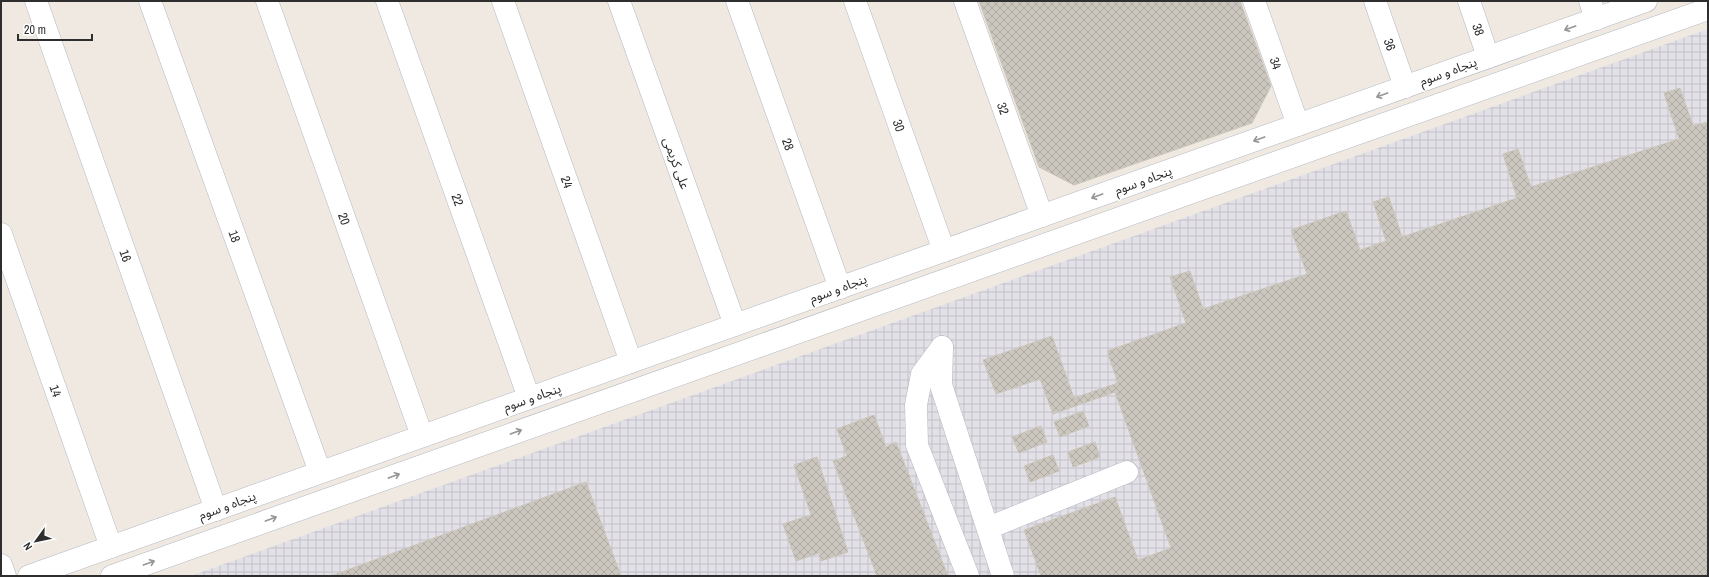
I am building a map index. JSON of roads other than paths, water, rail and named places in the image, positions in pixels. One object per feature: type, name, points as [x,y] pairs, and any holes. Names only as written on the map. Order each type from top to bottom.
[{"type":"street","name":"16","points":[[36,1],[216,510]]},
{"type":"street","name":"18","points":[[150,1],[320,472]]},
{"type":"street","name":"20","points":[[267,1],[422,436]]},
{"type":"street","name":"22","points":[[387,1],[529,398]]},
{"type":"street","name":"24","points":[[504,1],[631,362]]},
{"type":"street","name":"علی کریمی","points":[[619,1],[735,325]]},
{"type":"street","name":"28","points":[[737,1],[840,288]]},
{"type":"street","name":"30","points":[[855,1],[944,251]]},
{"type":"street","name":"32","points":[[965,1],[1042,216]]},
{"type":"street","name":"34","points":[[1254,1],[1298,125]]},
{"type":"street","name":"36","points":[[1375,1],[1405,87]]},
{"type":"street","name":"38","points":[[1469,1],[1488,57]]},
{"type":"street","name":"پنجاه و سوم","points":[[29,576],[1488,57],[1593,10],[1646,1]]},
{"type":"street","points":[[112,576],[1708,9]]},
{"type":"street","name":"14","points":[[1,234],[111,547]]},
{"type":"street","points":[[968,576],[918,445],[916,405],[922,374],[942,347],[941,385],[1003,576]]},
{"type":"street","points":[[988,528],[1127,472]]},
{"type":"street","points":[[1,566],[5,576]]}]
